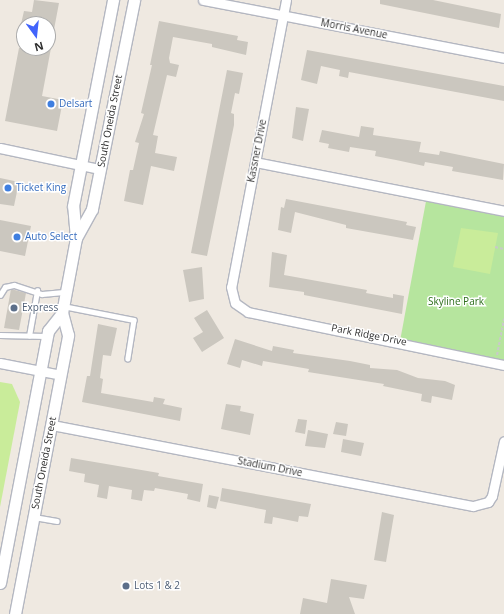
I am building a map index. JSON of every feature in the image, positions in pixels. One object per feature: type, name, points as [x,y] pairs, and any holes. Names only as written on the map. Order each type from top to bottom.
[{"type":"street","name":"South Oneida Street","points":[[0,583],[48,336],[63,310],[76,238],[73,206],[113,0]]},
{"type":"street","name":"South Oneida Street","points":[[76,238],[92,209],[134,0]]},
{"type":"street","name":"Morris Avenue","points":[[203,0],[504,58]]},
{"type":"street","name":"Kassner Drive","points":[[235,303],[231,287],[286,0]]},
{"type":"street","points":[[0,148],[100,169]]},
{"type":"street","points":[[255,162],[504,211]]},
{"type":"street","name":"Park Ridge Drive","points":[[235,303],[248,312],[500,364]]},
{"type":"street","name":"South Oneida Street","points":[[15,614],[52,425],[68,334],[63,310]]},
{"type":"street","points":[[0,363],[61,375]]},
{"type":"street","name":"Stadium Drive","points":[[52,425],[473,506],[488,502],[496,486],[504,441]]},
{"type":"lane","points":[[0,295],[5,287],[14,286],[37,291],[42,294],[66,292]]},
{"type":"lane","points":[[29,336],[37,291]]},
{"type":"lane","points":[[63,310],[134,320],[128,359]]},
{"type":"lane","points":[[0,335],[48,336]]},
{"type":"lane","points":[[34,517],[57,521]]},
{"type":"path","points":[[495,247],[504,249]]},
{"type":"path","points":[[500,364],[504,319]]},
{"type":"green space","name":"Skyline Park","points":[[427,196],[504,211],[504,363],[400,341]]},
{"type":"green space","points":[[461,228],[498,233],[490,274],[453,267]]},
{"type":"green space","points":[[0,382],[12,384],[20,402],[0,507]]},
{"type":"building","points":[[34,0],[59,3],[56,19],[56,16],[23,16],[24,11],[32,12]]},
{"type":"building","points":[[380,0],[433,0],[501,14],[499,28],[380,4]]},
{"type":"building","points":[[159,21],[238,36],[237,40],[248,42],[246,55],[212,47],[212,44],[173,37],[169,58],[170,63],[179,65],[176,77],[167,75],[153,135],[158,136],[155,153],[177,157],[174,171],[151,166],[143,205],[124,201],[130,170],[133,170],[139,143],[135,142],[144,114],[141,113],[152,65],[150,65]]},
{"type":"building","points":[[307,50],[504,86],[504,101],[349,72],[348,78],[339,76],[340,70],[321,66],[317,84],[301,80]]},
{"type":"building","points":[[17,56],[50,56],[42,96],[63,100],[57,131],[5,121]]},
{"type":"building","points":[[227,70],[243,73],[239,94],[235,93],[231,113],[234,114],[234,125],[207,256],[191,253]]},
{"type":"building","points":[[296,107],[309,109],[303,141],[292,138]]},
{"type":"building","points":[[361,126],[374,128],[373,135],[421,142],[419,152],[439,155],[440,151],[504,164],[503,180],[452,171],[453,167],[425,162],[424,166],[375,156],[376,151],[350,147],[349,152],[328,148],[329,144],[319,142],[322,130],[359,137]]},
{"type":"building","points":[[0,178],[19,182],[14,206],[0,204]]},
{"type":"building","points":[[286,199],[407,222],[406,225],[416,227],[413,240],[346,228],[346,225],[295,212],[291,233],[278,230],[281,207],[284,208]]},
{"type":"building","points":[[0,220],[31,226],[25,256],[0,251]]},
{"type":"building","points":[[272,252],[287,255],[284,275],[367,290],[366,293],[393,298],[393,294],[404,296],[402,314],[304,295],[304,292],[269,287]]},
{"type":"building","points":[[202,267],[204,299],[189,302],[183,270]]},
{"type":"building","points":[[11,289],[26,293],[19,330],[4,328]]},
{"type":"building","points":[[207,310],[224,338],[202,352],[193,338],[203,332],[194,318]]},
{"type":"building","points":[[98,324],[117,328],[111,356],[103,355],[100,378],[103,379],[101,393],[153,402],[154,397],[165,399],[163,404],[182,408],[180,421],[82,402],[87,376],[90,376]]},
{"type":"building","points":[[235,339],[272,351],[273,346],[294,350],[293,353],[350,361],[370,365],[370,368],[397,370],[418,378],[445,381],[455,385],[452,400],[432,396],[431,403],[421,401],[422,394],[383,386],[384,384],[308,372],[309,369],[263,361],[262,366],[242,360],[240,368],[227,364]]},
{"type":"building","points":[[226,404],[241,406],[240,411],[254,414],[250,435],[221,429]]},
{"type":"building","points":[[298,419],[307,420],[305,434],[295,432]]},
{"type":"building","points":[[336,422],[348,424],[346,436],[333,434]]},
{"type":"building","points":[[308,430],[328,434],[325,448],[305,446]]},
{"type":"building","points":[[343,439],[364,443],[361,456],[341,452]]},
{"type":"building","points":[[71,458],[159,473],[158,476],[203,484],[200,502],[187,499],[188,494],[155,488],[154,491],[144,490],[142,501],[131,499],[132,490],[109,486],[107,499],[97,497],[99,485],[84,482],[85,474],[69,471]]},
{"type":"building","points":[[222,488],[311,504],[308,517],[299,516],[298,522],[273,517],[272,524],[264,523],[266,510],[220,501]]},
{"type":"building","points":[[209,495],[219,497],[216,509],[207,507]]},
{"type":"building","points":[[382,512],[394,515],[386,562],[374,560]]},
{"type":"building","points":[[331,579],[367,585],[364,599],[349,597],[355,614],[300,614],[303,598],[327,603]]},
{"type":"place","name":"Delsart","points":[[51,104]]},
{"type":"place","name":"Ticket King","points":[[8,188]]},
{"type":"place","name":"Auto Select","points":[[17,237]]},
{"type":"place","name":"Express","points":[[14,308]]},
{"type":"place","name":"Lots 1 & 2","points":[[126,586]]}]
